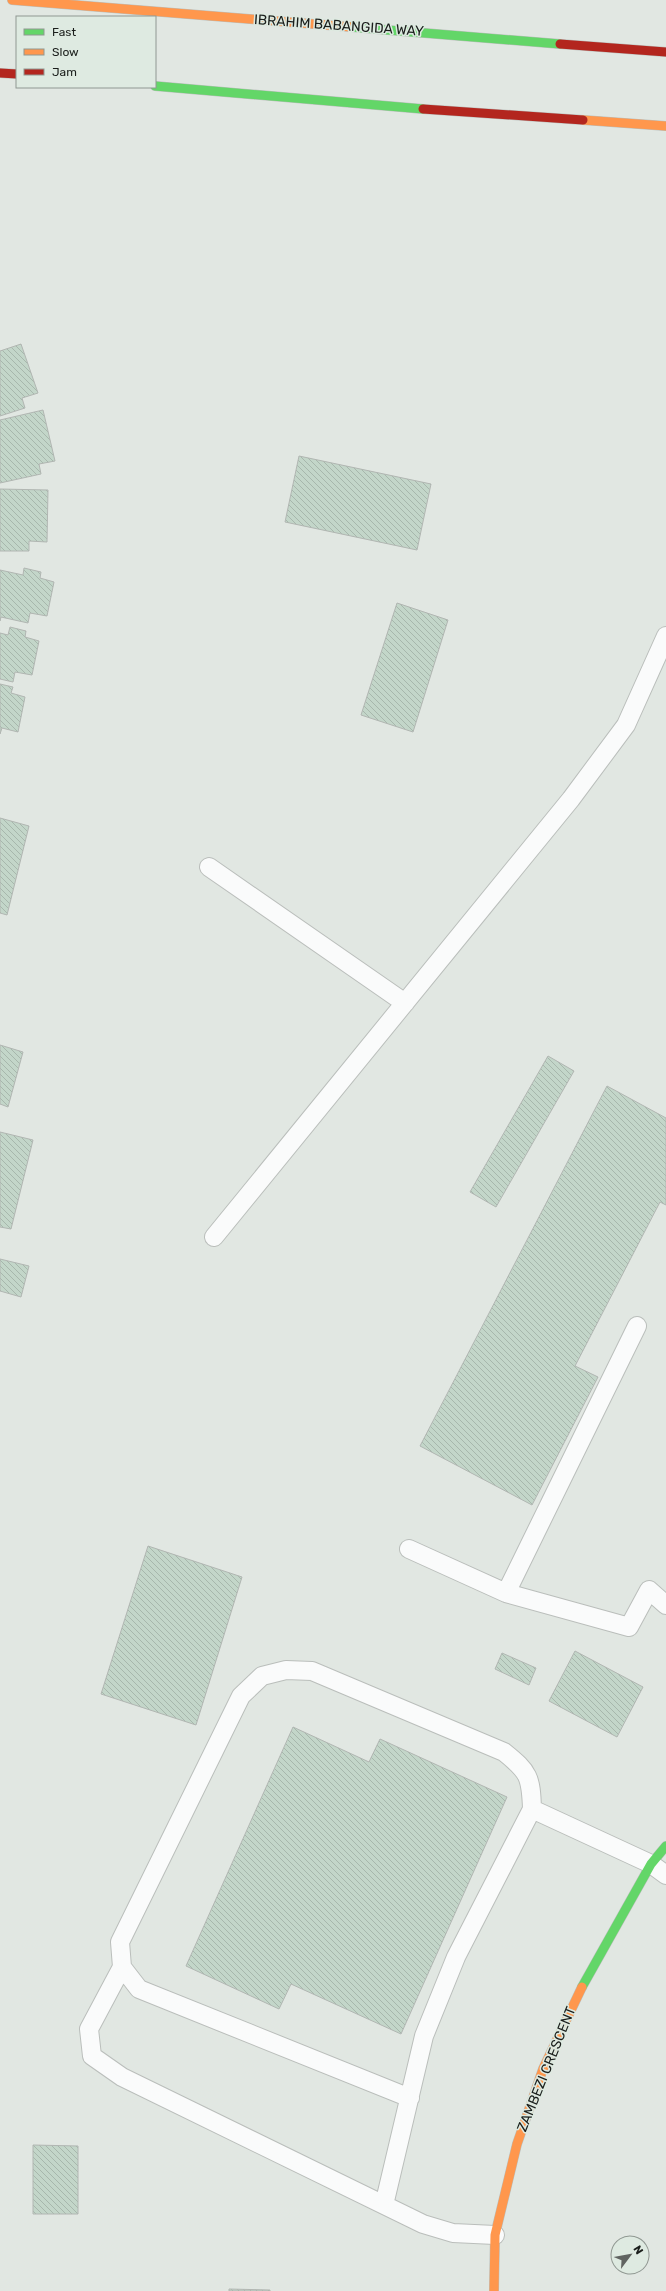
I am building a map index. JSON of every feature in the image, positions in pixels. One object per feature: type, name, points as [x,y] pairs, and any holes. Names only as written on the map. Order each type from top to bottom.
[{"type":"main road","name":"IBRAHIM BABANGIDA WAY","points":[[12,0],[666,52]]},
{"type":"main road","points":[[0,73],[16,74]]},
{"type":"main road","points":[[156,86],[433,110],[666,126]]},
{"type":"main road","name":"ZAMBEZI CRESCENT","points":[[494,2291],[495,2235],[517,2144],[543,2068],[575,1999],[651,1864],[666,1846]]},
{"type":"lane","points":[[214,1237],[571,799],[626,725],[666,636]]},
{"type":"lane","points":[[209,867],[405,1003]]},
{"type":"lane","points":[[506,1593],[637,1326]]},
{"type":"lane","points":[[409,1549],[506,1593],[629,1627],[649,1590],[666,1604]]},
{"type":"lane","points":[[384,2205],[424,2036],[456,1957],[532,1809],[531,1784],[522,1766],[504,1752],[312,1671],[286,1670],[262,1676],[241,1696],[120,1942],[122,1967],[89,2029],[92,2056],[122,2077],[422,2224],[453,2233],[495,2235]]},
{"type":"lane","points":[[532,1809],[651,1864],[666,1875]]},
{"type":"lane","points":[[122,1967],[139,1988],[410,2098]]},
{"type":"building","points":[[21,344],[38,393],[22,398],[25,408],[0,416],[0,351]]},
{"type":"building","points":[[43,410],[55,461],[39,464],[41,474],[0,483],[0,420]]},
{"type":"building","points":[[299,456],[431,484],[417,550],[285,522]]},
{"type":"building","points":[[0,489],[48,490],[47,542],[29,541],[29,551],[0,551]]},
{"type":"building","points":[[24,568],[41,572],[40,578],[54,582],[47,616],[30,613],[28,623],[1,617],[0,621],[0,570],[23,575]]},
{"type":"building","points":[[397,603],[448,620],[413,732],[361,715]]},
{"type":"building","points":[[10,627],[26,631],[25,637],[39,641],[32,675],[15,672],[13,682],[0,679],[0,633],[8,635]]},
{"type":"building","points":[[0,684],[13,687],[11,693],[25,697],[18,732],[2,728],[0,734]]},
{"type":"building","points":[[0,818],[29,826],[7,915],[0,913]]},
{"type":"building","points":[[0,1045],[23,1052],[8,1107],[0,1104]]},
{"type":"building","points":[[548,1056],[574,1071],[496,1207],[470,1192]]},
{"type":"building","points":[[607,1086],[666,1118],[666,1205],[660,1202],[575,1366],[598,1377],[532,1505],[420,1446]]},
{"type":"building","points":[[0,1132],[33,1140],[11,1229],[0,1227]]},
{"type":"building","points":[[0,1259],[29,1266],[21,1297],[0,1291]]},
{"type":"building","points":[[148,1546],[242,1577],[196,1725],[101,1694]]},
{"type":"building","points":[[575,1651],[643,1687],[617,1737],[549,1701]]},
{"type":"building","points":[[502,1653],[536,1668],[529,1685],[495,1669]]},
{"type":"building","points":[[293,1727],[369,1762],[380,1739],[507,1797],[401,2034],[291,1984],[279,2009],[186,1966]]},
{"type":"building","points":[[33,2145],[78,2146],[78,2214],[33,2214]]},
{"type":"building","points":[[229,2289],[270,2290],[270,2291],[229,2291]]},
{"type":"traffic: fast","points":[[351,27],[560,44]]},
{"type":"traffic: fast","points":[[156,86],[423,109]]},
{"type":"traffic: fast","points":[[582,1987],[651,1864],[666,1846]]},
{"type":"traffic: slow","points":[[12,0],[351,27]]},
{"type":"traffic: slow","points":[[583,120],[666,126]]},
{"type":"traffic: slow","points":[[494,2291],[495,2235],[517,2144],[543,2069],[582,1987]]},
{"type":"traffic: jam","points":[[560,44],[666,52]]},
{"type":"traffic: jam","points":[[0,73],[16,74]]},
{"type":"traffic: jam","points":[[423,109],[583,120]]}]
